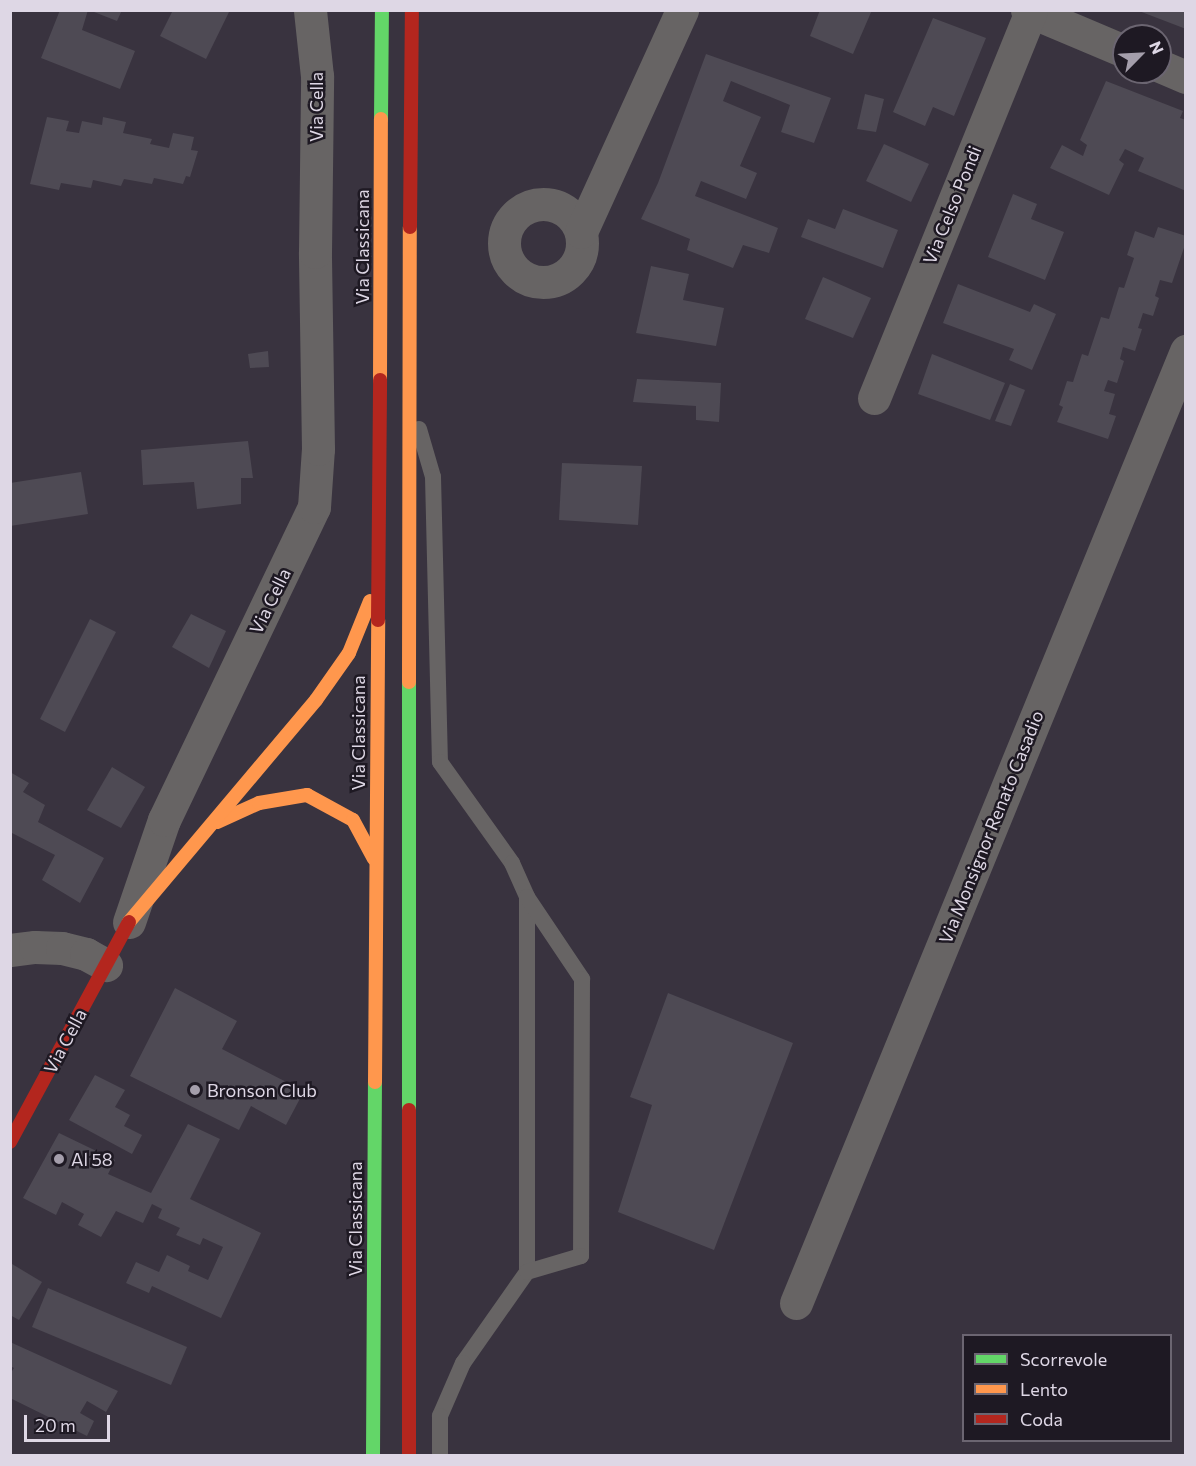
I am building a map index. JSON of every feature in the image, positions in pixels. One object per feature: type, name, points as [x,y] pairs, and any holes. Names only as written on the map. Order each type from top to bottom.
[{"type":"main road","name":"Via Classicana","points":[[373,1455],[382,10]]},
{"type":"main road","points":[[409,1455],[409,393],[412,10]]},
{"type":"main road","points":[[129,922],[207,826],[316,700],[349,653],[377,582]]},
{"type":"main road","points":[[207,826],[259,803],[307,795],[353,820],[375,862]]},
{"type":"main road","name":"Via Cella","points":[[10,1142],[129,922]]},
{"type":"street","name":"Via Cella","points":[[129,922],[164,820],[314,507],[318,449],[315,252],[317,76],[315,34],[310,10]]},
{"type":"street","points":[[581,232],[682,10]]},
{"type":"street","points":[[1029,11],[1112,46]]},
{"type":"street","name":"Via Celso Pondi","points":[[874,398],[1029,11]]},
{"type":"street","name":"Via Monsignor Renato Casadio","points":[[796,1303],[1185,351]]},
{"type":"street","points":[[10,950],[35,947],[62,948],[86,954],[106,965]]},
{"type":"lane","points":[[409,393],[433,477],[440,762],[512,863],[527,897],[582,979],[581,1256],[527,1272]]},
{"type":"lane","points":[[440,1455],[440,1416],[463,1363],[527,1272],[527,897]]},
{"type":"building","points":[[60,10],[88,10],[82,30],[135,51],[120,89],[41,58]]},
{"type":"building","points":[[89,10],[122,10],[117,21]]},
{"type":"building","points":[[173,10],[230,10],[206,59],[160,36]]},
{"type":"building","points":[[820,10],[872,10],[853,54],[810,36]]},
{"type":"building","points":[[1186,10],[1186,29],[1139,11]]},
{"type":"building","points":[[933,18],[986,38],[954,116],[933,107],[925,126],[893,112]]},
{"type":"building","points":[[706,54],[831,98],[814,143],[781,132],[790,105],[731,81],[723,101],[761,117],[740,166],[757,173],[746,199],[701,181],[695,196],[778,228],[769,253],[743,245],[733,268],[687,250],[690,239],[641,219],[658,183]]},
{"type":"building","points":[[1106,81],[1183,111],[1180,118],[1186,120],[1186,191],[1138,171],[1144,158],[1125,149],[1119,160],[1124,164],[1109,195],[1050,168],[1062,145],[1083,156],[1087,145],[1080,140]]},
{"type":"building","points":[[865,94],[884,99],[876,132],[857,129]]},
{"type":"building","points":[[47,117],[69,121],[66,131],[79,133],[82,121],[102,125],[103,117],[126,122],[123,133],[152,139],[150,144],[169,148],[173,133],[194,137],[191,150],[198,151],[190,177],[186,176],[183,184],[154,178],[152,184],[124,179],[121,186],[93,180],[91,188],[61,183],[59,190],[30,184]]},
{"type":"building","points":[[884,144],[929,164],[911,202],[866,181]]},
{"type":"building","points":[[1013,194],[1037,204],[1031,219],[1064,232],[1045,280],[988,257]]},
{"type":"building","points":[[843,209],[898,230],[883,268],[801,237],[808,219],[835,229]]},
{"type":"building","points":[[1158,227],[1186,236],[1186,242],[1172,283],[1160,280],[1155,296],[1159,298],[1153,316],[1143,313],[1138,328],[1142,329],[1135,351],[1123,347],[1120,359],[1124,361],[1117,383],[1108,380],[1104,391],[1115,394],[1109,414],[1116,416],[1108,439],[1057,422],[1063,407],[1059,405],[1067,381],[1073,382],[1082,354],[1088,356],[1101,317],[1109,319],[1119,287],[1124,288],[1134,258],[1127,255],[1135,231],[1154,238]]},
{"type":"building","points":[[651,266],[689,274],[683,300],[724,308],[716,346],[636,333]]},
{"type":"building","points":[[823,277],[871,298],[853,338],[805,319]]},
{"type":"building","points":[[958,284],[1030,312],[1034,304],[1056,314],[1032,370],[1009,360],[1014,349],[943,323]]},
{"type":"building","points":[[268,351],[269,367],[250,368],[248,354]]},
{"type":"building","points":[[932,354],[1005,383],[990,420],[918,394]]},
{"type":"building","points":[[637,379],[721,383],[719,422],[696,420],[696,406],[633,402]]},
{"type":"building","points":[[1010,384],[1025,390],[1011,426],[995,421]]},
{"type":"building","points":[[248,441],[253,478],[241,478],[241,504],[197,509],[194,482],[143,485],[141,450]]},
{"type":"building","points":[[562,463],[642,466],[638,525],[559,520]]},
{"type":"building","points":[[81,472],[88,514],[10,526],[10,483]]},
{"type":"building","points":[[191,614],[226,631],[209,668],[172,647]]},
{"type":"building","points":[[90,619],[116,632],[65,732],[40,719]]},
{"type":"building","points":[[112,767],[145,787],[121,828],[87,810]]},
{"type":"building","points":[[10,772],[29,783],[23,792],[45,805],[38,822],[104,858],[80,903],[42,880],[55,855],[10,832]]},
{"type":"building","points":[[175,988],[237,1021],[222,1049],[304,1091],[286,1125],[251,1106],[239,1130],[130,1076]]},
{"type":"building","points":[[668,993],[793,1043],[714,1250],[618,1212],[652,1105],[630,1097]]},
{"type":"building","points":[[95,1075],[125,1090],[115,1107],[130,1115],[124,1126],[142,1135],[132,1154],[69,1120]]},
{"type":"building","points":[[188,1124],[220,1139],[190,1199],[261,1233],[221,1318],[152,1286],[149,1293],[126,1283],[136,1262],[159,1272],[167,1255],[190,1266],[188,1271],[208,1280],[223,1247],[203,1238],[200,1245],[176,1235],[180,1228],[158,1218],[162,1209],[152,1204],[143,1223],[116,1211],[101,1237],[78,1225],[84,1214],[62,1202],[56,1215],[23,1198],[59,1133],[115,1160],[108,1174],[151,1193]]},
{"type":"building","points":[[12,1264],[42,1282],[19,1320],[10,1315]]},
{"type":"building","points":[[48,1288],[187,1347],[171,1385],[32,1327]]},
{"type":"building","points":[[10,1342],[118,1391],[106,1412],[87,1401],[80,1413],[94,1421],[87,1436],[10,1398],[10,1374],[14,1368],[10,1366]]},
{"type":"traffic: fast","points":[[381,119],[382,10]]},
{"type":"traffic: fast","points":[[409,682],[409,1110]]},
{"type":"traffic: fast","points":[[373,1456],[375,1082]]},
{"type":"traffic: slow","points":[[380,380],[381,119]]},
{"type":"traffic: slow","points":[[409,682],[410,227]]},
{"type":"traffic: slow","points":[[129,922],[316,700],[349,653],[370,601]]},
{"type":"traffic: slow","points":[[375,1082],[378,620]]},
{"type":"traffic: slow","points":[[217,822],[259,803],[307,795],[353,820],[374,859]]},
{"type":"traffic: jam","points":[[410,227],[412,10]]},
{"type":"traffic: jam","points":[[378,620],[380,380]]},
{"type":"traffic: jam","points":[[10,1142],[129,922]]},
{"type":"traffic: jam","points":[[409,1110],[409,1456]]},
{"type":"place","name":"Bronson Club","points":[[195,1090]]},
{"type":"place","name":"Al 58","points":[[59,1159]]}]
